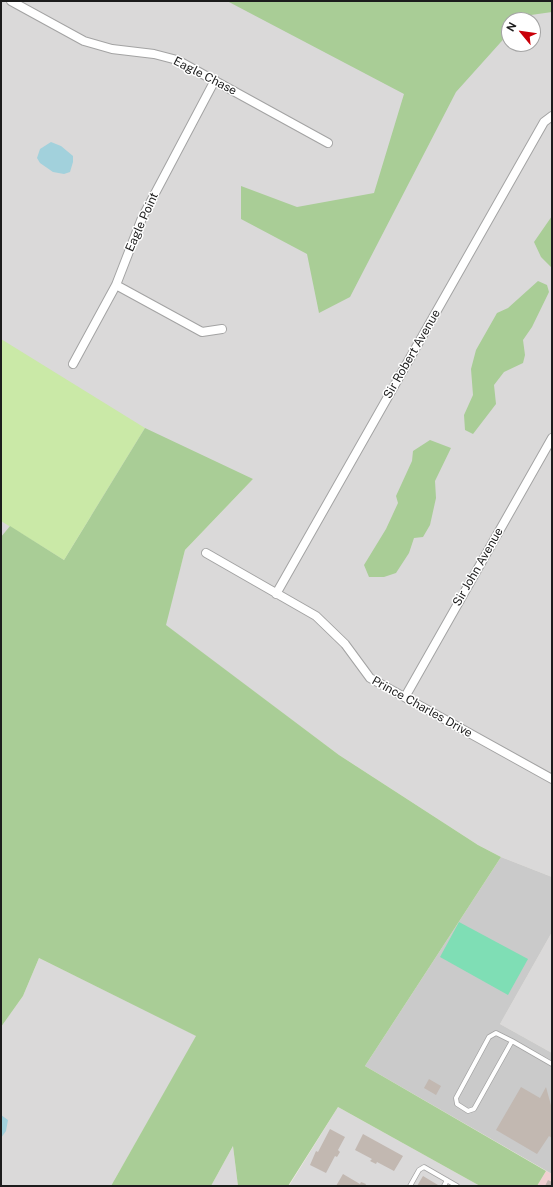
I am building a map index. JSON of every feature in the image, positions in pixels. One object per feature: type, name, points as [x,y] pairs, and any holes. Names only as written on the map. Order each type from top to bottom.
[{"type":"street","name":"Eagle Chase","points":[[11,1],[84,42],[112,49],[154,54],[176,60],[328,143]]},
{"type":"street","name":"Eagle Point","points":[[73,364],[116,285],[142,218],[215,80]]},
{"type":"street","name":"Sir Robert Avenue","points":[[276,594],[544,122],[552,116]]},
{"type":"street","points":[[116,285],[202,332],[222,329]]},
{"type":"street","name":"Sir John Avenue","points":[[405,697],[552,438]]},
{"type":"street","name":"Prince Charles Drive","points":[[206,553],[316,616],[344,644],[370,678],[551,776]]},
{"type":"lane","points":[[512,1041],[474,1108],[468,1111],[457,1104],[456,1098],[489,1037],[496,1032],[512,1041],[552,1064]]},
{"type":"lane","points":[[410,1186],[419,1170],[424,1167],[457,1186]]},
{"type":"lane","points":[[444,1186],[447,1180]]},
{"type":"shaded area","points":[[2,1],[552,1],[552,877],[501,857],[478,845],[339,755],[165,625],[185,550],[253,479],[1,537]]},
{"type":"shaded area","points":[[501,857],[552,877],[552,932],[500,1024],[552,1053],[552,1174],[365,1066]]},
{"type":"shaded area","points":[[552,932],[552,1053],[500,1024]]},
{"type":"shaded area","points":[[39,958],[197,1036],[111,1186],[1,1186],[1,1027],[23,996]]},
{"type":"shaded area","points":[[338,1107],[480,1186],[289,1186]]},
{"type":"shaded area","points":[[233,1146],[238,1186],[211,1186]]},
{"type":"shaded area","points":[[546,1171],[552,1174],[552,1186],[537,1186]]},
{"type":"green space","points":[[227,1],[552,1],[552,12],[541,14],[541,12],[501,12],[501,42],[456,92],[350,297],[319,313],[307,254],[241,219],[241,186],[297,207],[374,193],[404,94]]},
{"type":"green space","points":[[552,216],[552,268],[541,257],[534,242]]},
{"type":"green space","points":[[538,281],[547,285],[549,292],[532,327],[523,340],[525,355],[523,363],[504,372],[494,385],[496,404],[473,434],[465,430],[464,415],[473,395],[471,369],[476,350],[497,313],[508,308]]},
{"type":"green space","points":[[1,339],[145,428],[64,560],[1,521]]},
{"type":"green space","points":[[145,428],[253,479],[185,550],[166,625],[339,755],[478,845],[501,857],[365,1066],[546,1171],[537,1186],[480,1186],[338,1107],[288,1186],[238,1186],[233,1146],[211,1186],[111,1186],[196,1036],[39,958],[23,996],[1,1027],[1,537],[10,526],[64,560]]},
{"type":"green space","points":[[430,440],[451,448],[435,481],[436,498],[430,525],[423,537],[414,538],[409,553],[396,573],[384,577],[369,577],[364,565],[386,529],[398,503],[396,496],[412,461],[413,451]]},
{"type":"green space","points":[[459,922],[528,959],[508,995],[440,957]]},
{"type":"water","points":[[51,142],[61,146],[73,156],[70,172],[64,174],[53,172],[40,163],[37,158],[40,149]]},
{"type":"water","points":[[1,1115],[8,1120],[6,1131],[1,1138]]},
{"type":"building","points":[[429,1079],[441,1086],[436,1095],[424,1088]]},
{"type":"building","points":[[521,1087],[540,1098],[546,1087],[552,1109],[552,1138],[549,1136],[537,1154],[496,1130]]},
{"type":"building","points":[[330,1129],[345,1137],[338,1150],[340,1152],[337,1157],[335,1156],[326,1173],[310,1165],[316,1151],[318,1152]]},
{"type":"building","points":[[363,1134],[403,1156],[394,1171],[377,1162],[376,1164],[370,1161],[372,1159],[355,1150]]},
{"type":"building","points":[[343,1174],[360,1184],[361,1182],[366,1184],[365,1186],[336,1186]]},
{"type":"building","points":[[423,1176],[438,1185],[417,1186]]},
{"type":"building","points":[[548,1180],[552,1182],[552,1186],[545,1186]]}]
